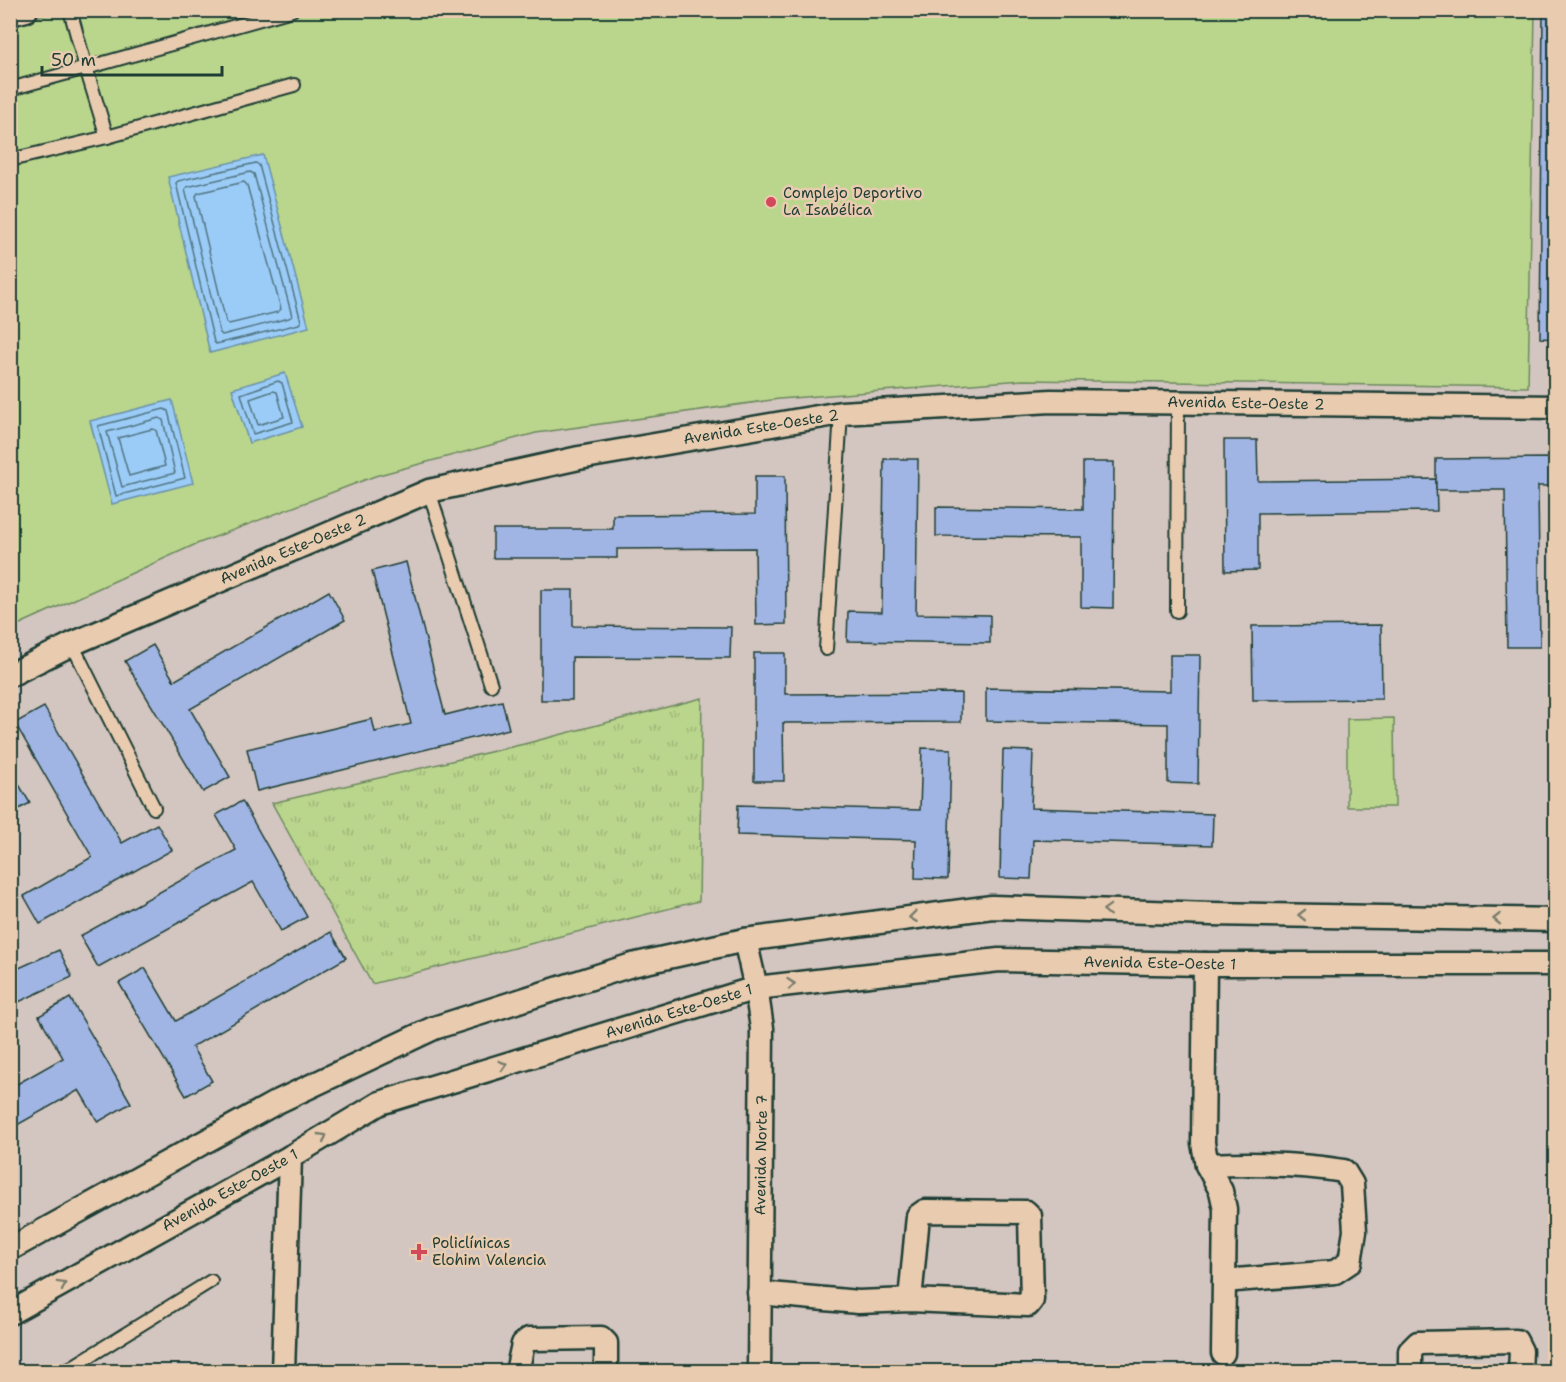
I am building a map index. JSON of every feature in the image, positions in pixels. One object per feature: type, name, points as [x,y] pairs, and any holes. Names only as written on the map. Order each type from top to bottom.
[{"type":"street","points":[[10,14],[26,10]]},
{"type":"street","name":"Avenida Este-Oeste 2","points":[[10,675],[72,644],[429,491],[579,458],[842,413],[1051,401],[1556,407]]},
{"type":"street","points":[[10,1249],[277,1102],[434,1028],[632,965],[745,940],[992,907],[1556,920]]},
{"type":"street","name":"Avenida Norte 7","points":[[745,940],[762,1028],[759,1371]]},
{"type":"street","name":"Avenida Este-Oeste 1","points":[[10,1313],[290,1157],[380,1103],[756,988],[999,960],[1206,964],[1556,964]]},
{"type":"street","points":[[1206,964],[1203,1143],[1207,1165],[1221,1191],[1224,1209],[1224,1353]]},
{"type":"street","points":[[283,1371],[290,1157]]},
{"type":"street","points":[[1207,1165],[1263,1162],[1314,1165],[1344,1171],[1352,1184],[1355,1231],[1350,1262],[1335,1272],[1224,1281]]},
{"type":"street","points":[[759,1293],[858,1302],[910,1300],[1028,1305],[1032,1300],[1030,1216],[1026,1212],[925,1211],[918,1216],[910,1300]]},
{"type":"street","points":[[518,1371],[523,1344],[529,1340],[601,1338],[606,1342],[606,1371]]},
{"type":"street","points":[[1410,1371],[1410,1351],[1418,1343],[1516,1341],[1521,1351],[1520,1371]]},
{"type":"lane","points":[[70,10],[107,137]]},
{"type":"lane","points":[[10,89],[292,10]]},
{"type":"lane","points":[[10,160],[107,137],[294,85]]},
{"type":"lane","points":[[1177,611],[1178,403]]},
{"type":"lane","points":[[826,649],[842,413]]},
{"type":"lane","points":[[429,491],[491,685]]},
{"type":"lane","points":[[72,644],[154,808]]},
{"type":"lane","points":[[64,1371],[211,1281]]},
{"type":"green space","name":"Complejo Deportivo La Isabélica","points":[[66,10],[1535,11],[1528,387],[1023,380],[779,399],[536,433],[375,476],[194,545],[11,628],[10,23]]},
{"type":"green space","points":[[702,698],[699,901],[372,984],[272,803],[524,744]]},
{"type":"green space","points":[[1394,718],[1395,807],[1347,807],[1347,719]]},
{"type":"water","points":[[263,155],[309,327],[210,353],[168,177]]},
{"type":"water","points":[[285,373],[302,427],[249,443],[232,389]]},
{"type":"water","points":[[172,400],[193,483],[112,504],[90,421]]},
{"type":"building","points":[[1543,10],[1556,10],[1556,339],[1540,338]]},
{"type":"building","points":[[1224,440],[1257,440],[1258,481],[1436,479],[1437,511],[1258,513],[1258,570],[1225,571]]},
{"type":"building","points":[[1556,458],[1556,486],[1538,486],[1540,647],[1507,647],[1505,490],[1436,490],[1436,459]]},
{"type":"building","points":[[884,459],[918,459],[916,614],[990,615],[990,643],[847,641],[848,611],[882,612]]},
{"type":"building","points":[[1083,462],[1114,462],[1113,608],[1081,607],[1081,537],[936,536],[936,507],[1083,509]]},
{"type":"building","points":[[755,476],[785,476],[786,624],[756,625],[755,548],[617,549],[617,558],[493,558],[493,529],[613,529],[613,515],[755,514]]},
{"type":"building","points":[[406,562],[445,715],[502,701],[509,729],[257,791],[247,749],[372,719],[375,732],[411,724],[372,571]]},
{"type":"building","points":[[541,590],[573,590],[573,626],[731,627],[730,658],[572,657],[572,700],[541,700]]},
{"type":"building","points":[[329,591],[345,620],[190,709],[230,777],[203,792],[125,661],[153,645],[174,681]]},
{"type":"building","points":[[1381,625],[1382,699],[1253,700],[1252,626]]},
{"type":"building","points":[[754,653],[785,653],[785,694],[961,693],[961,722],[783,723],[784,781],[754,781]]},
{"type":"building","points":[[1170,655],[1200,655],[1198,784],[1168,783],[1168,724],[986,721],[986,688],[1170,691]]},
{"type":"building","points":[[44,707],[122,843],[157,824],[172,850],[40,924],[24,896],[92,857],[15,723]]},
{"type":"building","points":[[922,748],[951,749],[948,879],[915,878],[916,840],[737,835],[738,805],[920,810]]},
{"type":"building","points":[[1003,750],[1033,751],[1031,808],[1213,814],[1212,845],[1033,840],[1031,879],[1000,878]]},
{"type":"building","points":[[15,778],[30,803],[10,814],[10,780]]},
{"type":"building","points":[[242,801],[307,917],[281,931],[253,882],[98,967],[80,936],[236,850],[216,815]]},
{"type":"building","points":[[331,932],[346,958],[192,1047],[212,1081],[186,1096],[119,983],[145,968],[176,1021]]},
{"type":"building","points":[[59,950],[72,977],[10,1006],[10,972]]},
{"type":"building","points":[[70,998],[131,1103],[98,1122],[79,1090],[10,1129],[10,1088],[63,1058],[39,1016]]},
{"type":"place","name":"Complejo Deportivo La Isabélica","points":[[771,202]]},
{"type":"place","name":"Policlínicas Elohim Valencia","points":[[419,1252]]}]
